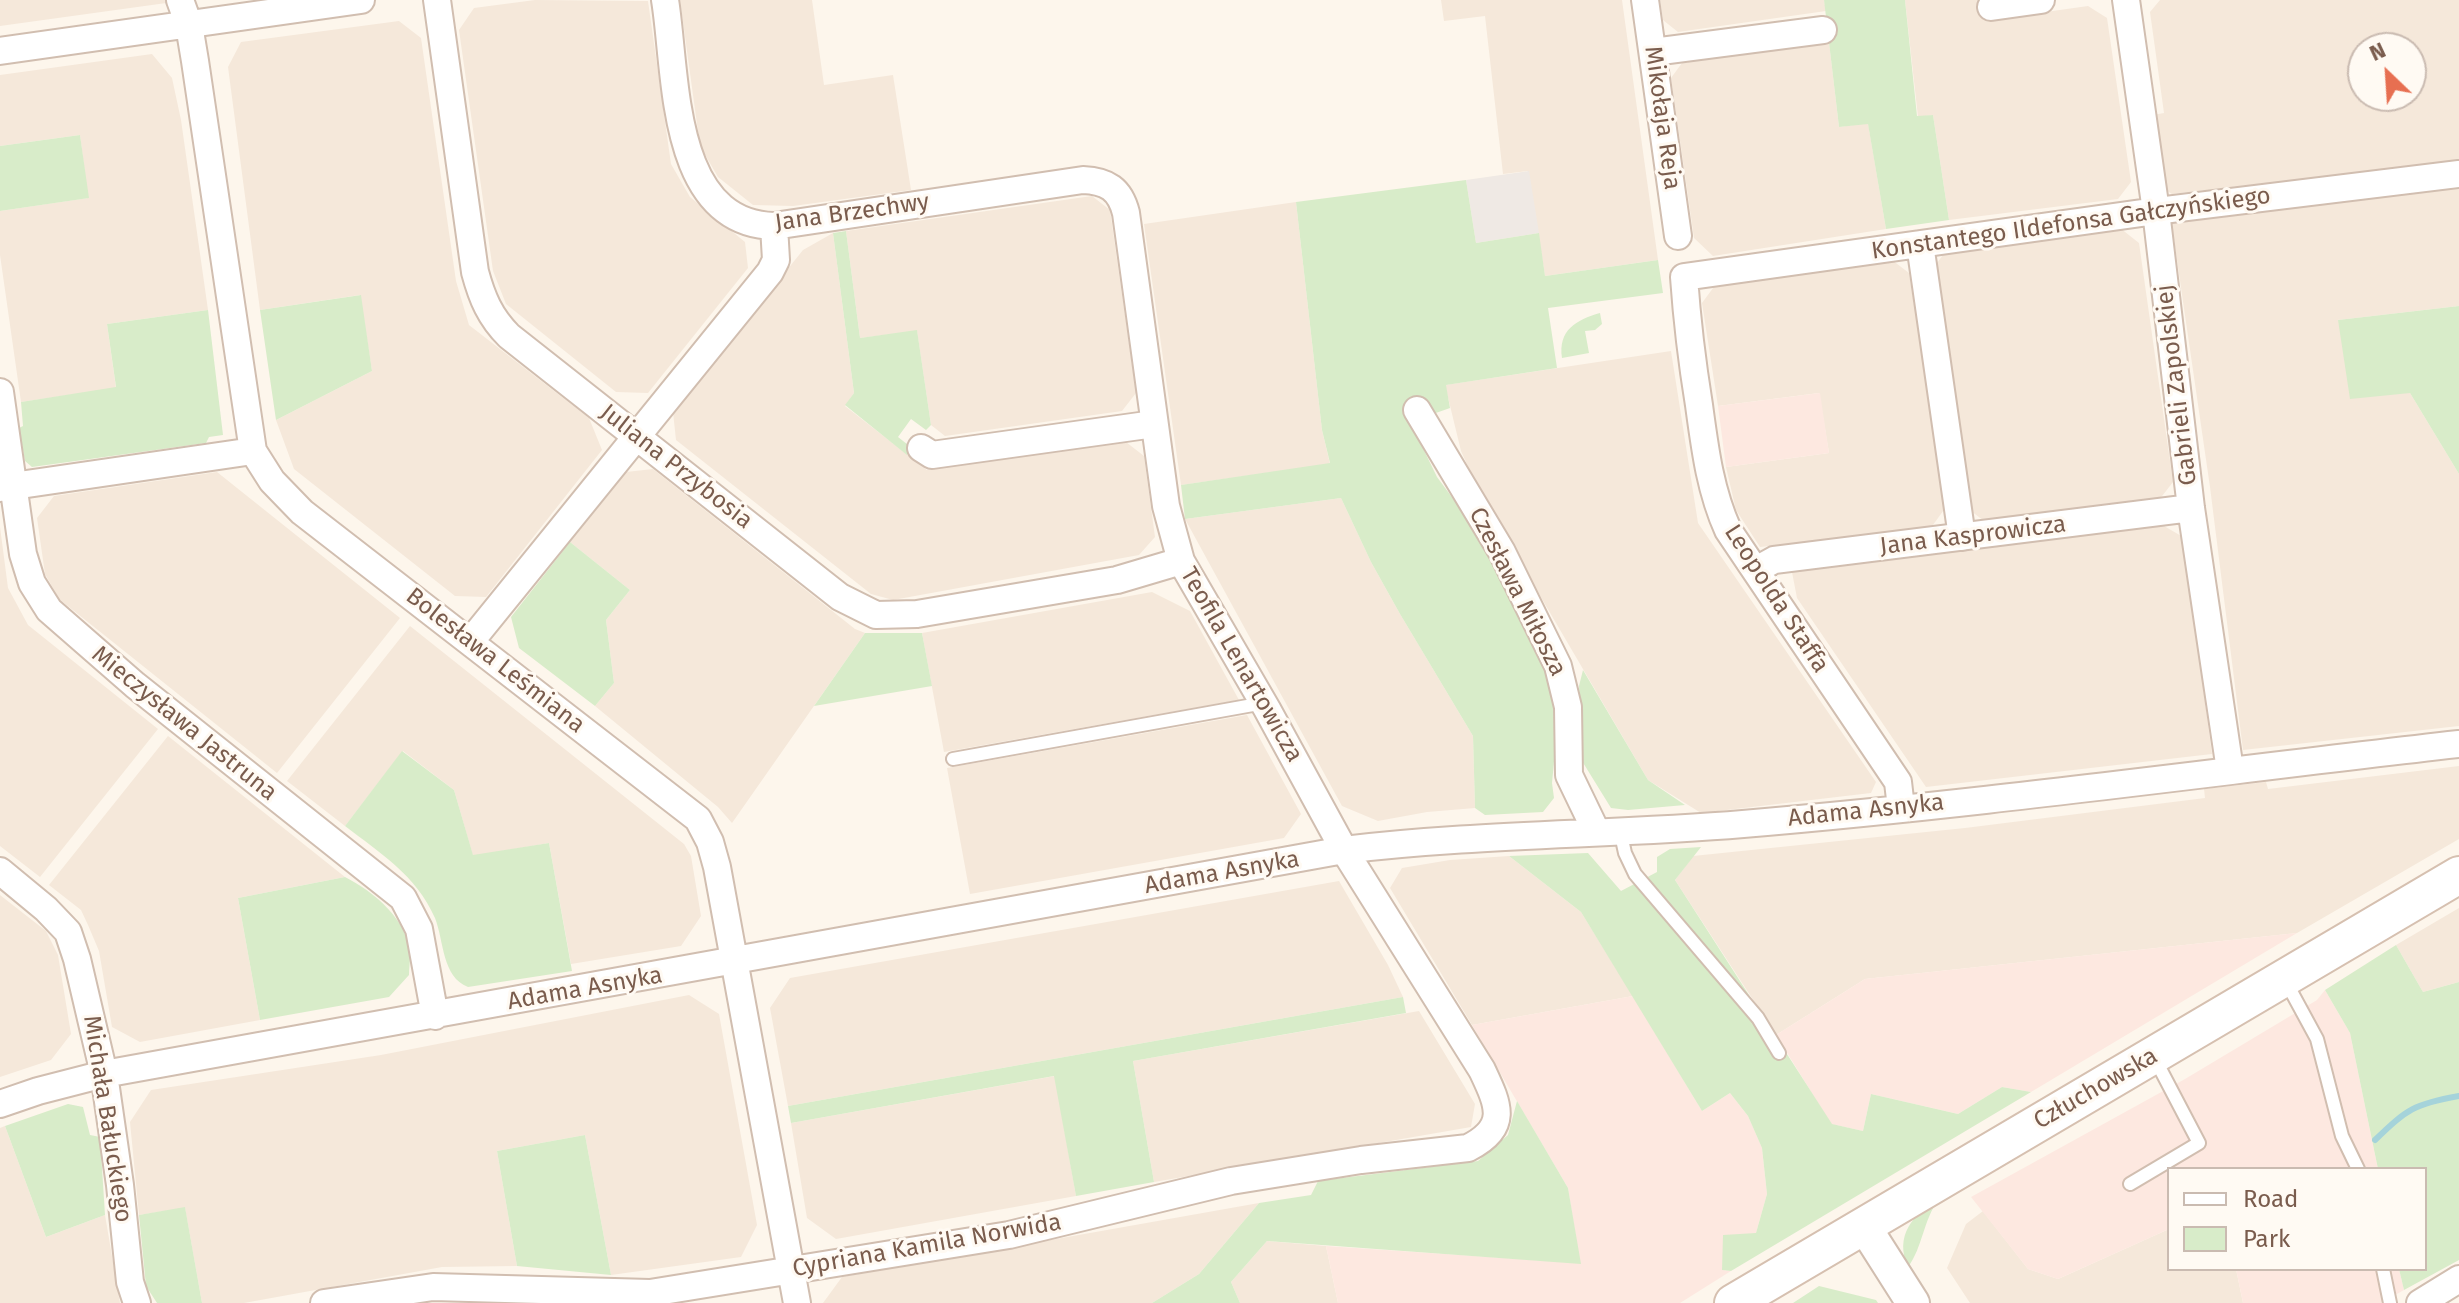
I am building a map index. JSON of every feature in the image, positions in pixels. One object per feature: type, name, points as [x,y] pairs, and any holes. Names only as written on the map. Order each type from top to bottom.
[{"type":"main road","name":"Człuchowska","points":[[1733,1303],[2459,875]]},
{"type":"street","name":"Bolesława Leśmiana","points":[[180,0],[189,25],[253,451],[265,472],[302,512],[698,819],[710,842],[717,867],[797,1303]]},
{"type":"street","points":[[0,51],[359,0]]},
{"type":"street","name":"Juliana Przybosia","points":[[437,0],[475,272],[486,308],[509,336],[840,597],[876,615],[917,614],[1117,580],[1181,561]]},
{"type":"street","name":"Jana Brzechwy","points":[[665,0],[684,141],[692,166],[718,202],[746,222],[774,226],[1074,181],[1107,183]]},
{"type":"street","name":"Mikołaja Reja","points":[[1645,0],[1678,236]]},
{"type":"street","points":[[1991,7],[2041,0]]},
{"type":"street","name":"Gabrieli Zapolskiej","points":[[2126,0],[2156,211],[2191,508],[2230,770]]},
{"type":"street","points":[[1653,52],[1823,30]]},
{"type":"street","name":"Konstantego Ildefonsa Gałczyńskiego","points":[[1684,277],[2156,211],[2459,174]]},
{"type":"street","name":"Teofila Lenartowicza","points":[[1107,183],[1120,197],[1126,213],[1166,506],[1181,561],[1264,703],[1344,850],[1482,1070],[1498,1104]]},
{"type":"street","points":[[470,642],[770,272],[776,260],[774,226]]},
{"type":"street","points":[[1920,244],[1962,537]]},
{"type":"street","name":"Leopolda Staffa","points":[[1684,277],[1687,326],[1709,475],[1717,504],[1728,530],[1898,782],[1901,808]]},
{"type":"street","name":"Mieczysława Jastruna","points":[[0,392],[7,487],[32,583],[49,610],[135,685],[403,898],[419,929],[435,1016]]},
{"type":"street","name":"Czesława Miłosza","points":[[1417,410],[1502,552],[1558,666],[1568,707],[1569,775],[1608,830]]},
{"type":"street","points":[[921,448],[932,455],[1154,424]]},
{"type":"street","points":[[7,487],[253,451]]},
{"type":"street","name":"Jana Kasprowicza","points":[[1756,570],[1774,560],[2191,508]]},
{"type":"street","name":"Adama Asnyka","points":[[0,1104],[104,1074],[1344,850],[1417,842],[1740,824],[2459,744]]},
{"type":"street","name":"Michała Bałuckiego","points":[[0,871],[46,909],[68,932],[90,1009],[104,1074],[130,1282],[137,1303]]},
{"type":"street","name":"Cypriana Kamila Norwida","points":[[324,1303],[433,1287],[650,1293],[1009,1235],[1231,1181],[1361,1160],[1468,1148],[1482,1141],[1491,1130],[1498,1104]]},
{"type":"street","points":[[1864,1226],[1913,1303]]},
{"type":"street","points":[[2420,1303],[2459,1279]]},
{"type":"lane","points":[[953,759],[1264,703]]},
{"type":"lane","points":[[1608,830],[1625,853],[1635,874],[1758,1018],[1779,1053]]},
{"type":"lane","points":[[2285,980],[2317,1039],[2342,1136],[2357,1167]]},
{"type":"lane","points":[[2130,1184],[2199,1143],[2153,1056]]},
{"type":"lane","points":[[2383,1271],[2390,1303]]},
{"type":"shaded area","points":[[0,0],[188,0],[0,26]]},
{"type":"shaded area","points":[[535,0],[648,1],[671,164],[690,197],[745,242],[748,268],[648,393],[616,392],[506,304],[493,271],[459,30],[474,8]]},
{"type":"shaded area","points":[[680,0],[812,0],[824,85],[893,75],[911,190],[793,206],[753,205],[718,177],[700,146]]},
{"type":"shaded area","points":[[1441,0],[1622,0],[1658,260],[1545,276],[1528,171],[1503,174],[1485,16],[1444,21]]},
{"type":"shaded area","points":[[1660,0],[1824,0],[1826,11],[1678,32],[1663,20]]},
{"type":"shaded area","points":[[1905,0],[1986,0],[1989,20],[2088,6],[2107,18],[2131,182],[2118,199],[1949,220],[1933,115],[1918,117]]},
{"type":"shaded area","points":[[2160,0],[2459,0],[2459,161],[2172,194],[2163,188],[2153,115],[2164,113],[2150,12]]},
{"type":"shaded area","points":[[399,21],[421,38],[456,281],[469,325],[589,418],[602,450],[486,597],[455,596],[294,469],[276,420],[372,371],[360,295],[260,310],[228,67],[241,42]]},
{"type":"shaded area","points":[[1829,42],[1839,127],[1868,123],[1886,229],[1713,256],[1694,238],[1671,78],[1682,63]]},
{"type":"shaded area","points":[[152,54],[172,78],[181,120],[208,310],[107,324],[116,388],[21,402],[0,255],[0,211],[88,198],[80,135],[0,146],[0,75]]},
{"type":"shaded area","points":[[1529,171],[1539,233],[1476,243],[1466,180]]},
{"type":"shaded area","points":[[2459,183],[2459,306],[2338,320],[2410,393],[2459,474],[2459,726],[2243,750],[2210,487],[2171,219]]},
{"type":"shaded area","points":[[1092,196],[1110,210],[1136,393],[1122,411],[945,436],[931,425],[917,331],[860,338],[846,231]]},
{"type":"shaded area","points":[[1296,202],[1322,430],[1330,464],[1181,485],[1144,224]]},
{"type":"shaded area","points":[[2120,228],[2139,243],[2173,482],[2159,500],[1984,521],[1966,507],[1932,270],[1945,252]]},
{"type":"shaded area","points":[[833,233],[854,393],[845,406],[927,470],[1126,442],[1144,456],[1155,537],[1139,555],[893,600],[871,594],[676,440],[673,412],[803,250]]},
{"type":"shaded area","points":[[1892,260],[1909,273],[1946,507],[1930,529],[1760,547],[1736,510],[1726,467],[1829,453],[1819,393],[1718,406],[1702,303],[1716,284]]},
{"type":"shaded area","points":[[1671,351],[1698,523],[1876,782],[1871,793],[1701,813],[1648,780],[1481,495],[1461,451],[1445,385]]},
{"type":"shaded area","points":[[1820,393],[1829,453],[1726,467],[1718,406]]},
{"type":"shaded area","points":[[653,469],[855,629],[865,633],[732,823],[718,807],[595,706],[614,683],[606,620],[630,590],[570,542],[626,472]]},
{"type":"shaded area","points":[[217,472],[400,618],[277,773],[59,599],[45,574],[37,518],[54,496]]},
{"type":"shaded area","points":[[1341,498],[1371,562],[1473,736],[1475,808],[1427,812],[1378,821],[1342,806],[1185,519]]},
{"type":"shaded area","points":[[2164,526],[2183,537],[2212,754],[1926,787],[1797,598],[1791,567]]},
{"type":"shaded area","points":[[0,527],[8,588],[28,625],[158,729],[40,877],[0,846]]},
{"type":"shaded area","points":[[1152,592],[1190,611],[1239,700],[944,752],[922,633]]},
{"type":"shaded area","points":[[410,626],[684,844],[691,856],[701,916],[681,946],[571,964],[549,843],[473,856],[454,790],[403,751],[345,826],[287,781]]},
{"type":"shaded area","points":[[1247,715],[1301,814],[1284,838],[970,894],[947,768]]},
{"type":"shaded area","points":[[168,736],[345,877],[238,898],[260,1020],[140,1042],[112,1027],[99,951],[88,925],[81,910],[49,885]]},
{"type":"shaded area","points":[[2459,766],[2459,839],[2297,933],[1865,979],[1776,1035],[1675,880],[1693,856],[1965,828],[2205,798],[2204,789],[2266,782],[2268,789]]},
{"type":"shaded area","points":[[1509,856],[1581,912],[1633,996],[1472,1025],[1390,888],[1402,868],[1450,860]]},
{"type":"shaded area","points":[[1339,881],[1403,997],[788,1106],[770,1008],[790,978]]},
{"type":"shaded area","points":[[0,895],[46,931],[58,955],[71,1034],[51,1060],[0,1077]]},
{"type":"shaded area","points":[[2459,908],[2459,982],[2423,992],[2396,945]]},
{"type":"shaded area","points":[[2297,933],[2031,1092],[2002,1087],[1958,1114],[1871,1094],[1863,1131],[1831,1124],[1776,1035],[1865,979]]},
{"type":"shaded area","points":[[2325,990],[2350,1033],[2378,1167],[2167,1167],[2167,1230],[2058,1279],[2028,1269],[1971,1197],[2185,1079],[2317,1000]]},
{"type":"shaded area","points":[[689,995],[719,1014],[757,1225],[741,1257],[611,1275],[585,1135],[497,1151],[517,1266],[442,1267],[244,1303],[202,1303],[185,1208],[139,1215],[130,1122],[151,1090],[381,1055]]},
{"type":"shaded area","points":[[1633,996],[1702,1111],[1730,1093],[1748,1116],[1762,1148],[1767,1194],[1756,1233],[1722,1270],[1731,1271],[1680,1303],[1338,1303],[1326,1246],[1580,1263],[1568,1188],[1472,1025]]},
{"type":"shaded area","points":[[1419,1011],[1475,1104],[1471,1127],[1154,1182],[1133,1061]]},
{"type":"shaded area","points":[[1055,1076],[1076,1196],[836,1239],[807,1218],[791,1123]]},
{"type":"shaded area","points":[[5,1126],[46,1237],[105,1215],[120,1303],[0,1303],[0,1128]]},
{"type":"shaded area","points":[[1259,1203],[1199,1274],[1152,1303],[823,1303],[842,1277]]},
{"type":"shaded area","points":[[1983,1211],[2028,1269],[2058,1279],[2167,1230],[2167,1271],[2236,1271],[2243,1303],[1970,1303],[1947,1268],[1966,1224]]},
{"type":"shaded area","points":[[1267,1241],[1326,1246],[1338,1303],[1240,1303],[1231,1282]]},
{"type":"shaded area","points":[[2236,1271],[2399,1271],[2404,1290],[2381,1303],[2243,1303]]},
{"type":"green space","points":[[1824,0],[1905,0],[1917,116],[1933,115],[1949,220],[1886,229],[1868,124],[1839,127]]},
{"type":"green space","points":[[80,135],[89,198],[0,211],[0,146]]},
{"type":"green space","points":[[1466,180],[1476,243],[1539,233],[1545,276],[1658,260],[1663,293],[1548,308],[1557,368],[1446,385],[1450,408],[1433,414],[1418,438],[1437,477],[1474,527],[1509,585],[1546,669],[1559,709],[1552,783],[1554,798],[1543,812],[1485,815],[1475,808],[1473,736],[1371,562],[1341,498],[1185,519],[1181,485],[1330,463],[1322,430],[1296,202]]},
{"type":"green space","points":[[846,231],[860,338],[917,330],[931,425],[926,430],[911,419],[898,437],[912,448],[907,455],[845,405],[854,393],[833,233]]},
{"type":"green space","points":[[361,295],[372,371],[276,420],[260,310]]},
{"type":"green space","points":[[2459,306],[2459,474],[2410,393],[2350,399],[2338,320]]},
{"type":"green space","points":[[208,310],[223,435],[209,437],[206,443],[32,467],[25,461],[19,428],[23,426],[21,402],[116,387],[107,324]]},
{"type":"green space","points":[[1600,313],[1602,324],[1595,330],[1585,331],[1589,353],[1562,358],[1563,340],[1570,328]]},
{"type":"green space","points":[[570,542],[630,590],[606,620],[614,683],[595,706],[519,648],[511,617]]},
{"type":"green space","points":[[865,633],[922,633],[932,686],[814,706]]},
{"type":"green space","points":[[1583,670],[1648,780],[1685,805],[1628,810],[1611,808],[1582,761],[1579,686]]},
{"type":"green space","points":[[402,751],[454,790],[473,855],[549,843],[572,971],[468,987],[453,975],[435,918],[418,889],[396,866],[345,826]]},
{"type":"green space","points":[[1701,847],[1675,880],[1832,1124],[1863,1131],[1871,1094],[1958,1114],[2002,1087],[2031,1092],[1731,1271],[1722,1270],[1723,1235],[1756,1233],[1767,1194],[1762,1148],[1748,1116],[1730,1093],[1702,1111],[1581,912],[1509,856],[1588,853],[1621,891],[1657,872],[1657,857],[1670,849]]},
{"type":"green space","points":[[345,877],[378,899],[397,919],[408,943],[409,975],[389,997],[260,1020],[238,898]]},
{"type":"green space","points":[[2396,945],[2423,992],[2459,982],[2459,1260],[2404,1290],[2399,1271],[2427,1271],[2427,1167],[2378,1167],[2350,1033],[2325,990]]},
{"type":"green space","points":[[1403,997],[1406,1013],[1133,1061],[1154,1182],[1076,1196],[1054,1076],[791,1123],[788,1106]]},
{"type":"green space","points":[[1517,1101],[1568,1188],[1581,1264],[1267,1241],[1231,1282],[1240,1303],[1152,1303],[1199,1274],[1259,1203],[1311,1195],[1318,1181],[1478,1161],[1508,1135]]},
{"type":"green space","points":[[68,1104],[83,1107],[90,1135],[100,1137],[105,1215],[46,1237],[5,1126]]},
{"type":"green space","points":[[585,1135],[611,1275],[517,1266],[497,1151]]},
{"type":"green space","points":[[1939,1199],[1908,1267],[1903,1245],[1908,1227],[1921,1212]]},
{"type":"green space","points":[[185,1207],[202,1303],[157,1303],[146,1286],[139,1215]]},
{"type":"green space","points":[[1819,1286],[1876,1300],[1878,1303],[1793,1303]]},
{"type":"waterway","points":[[2375,1140],[2412,1109],[2459,1096]]}]
